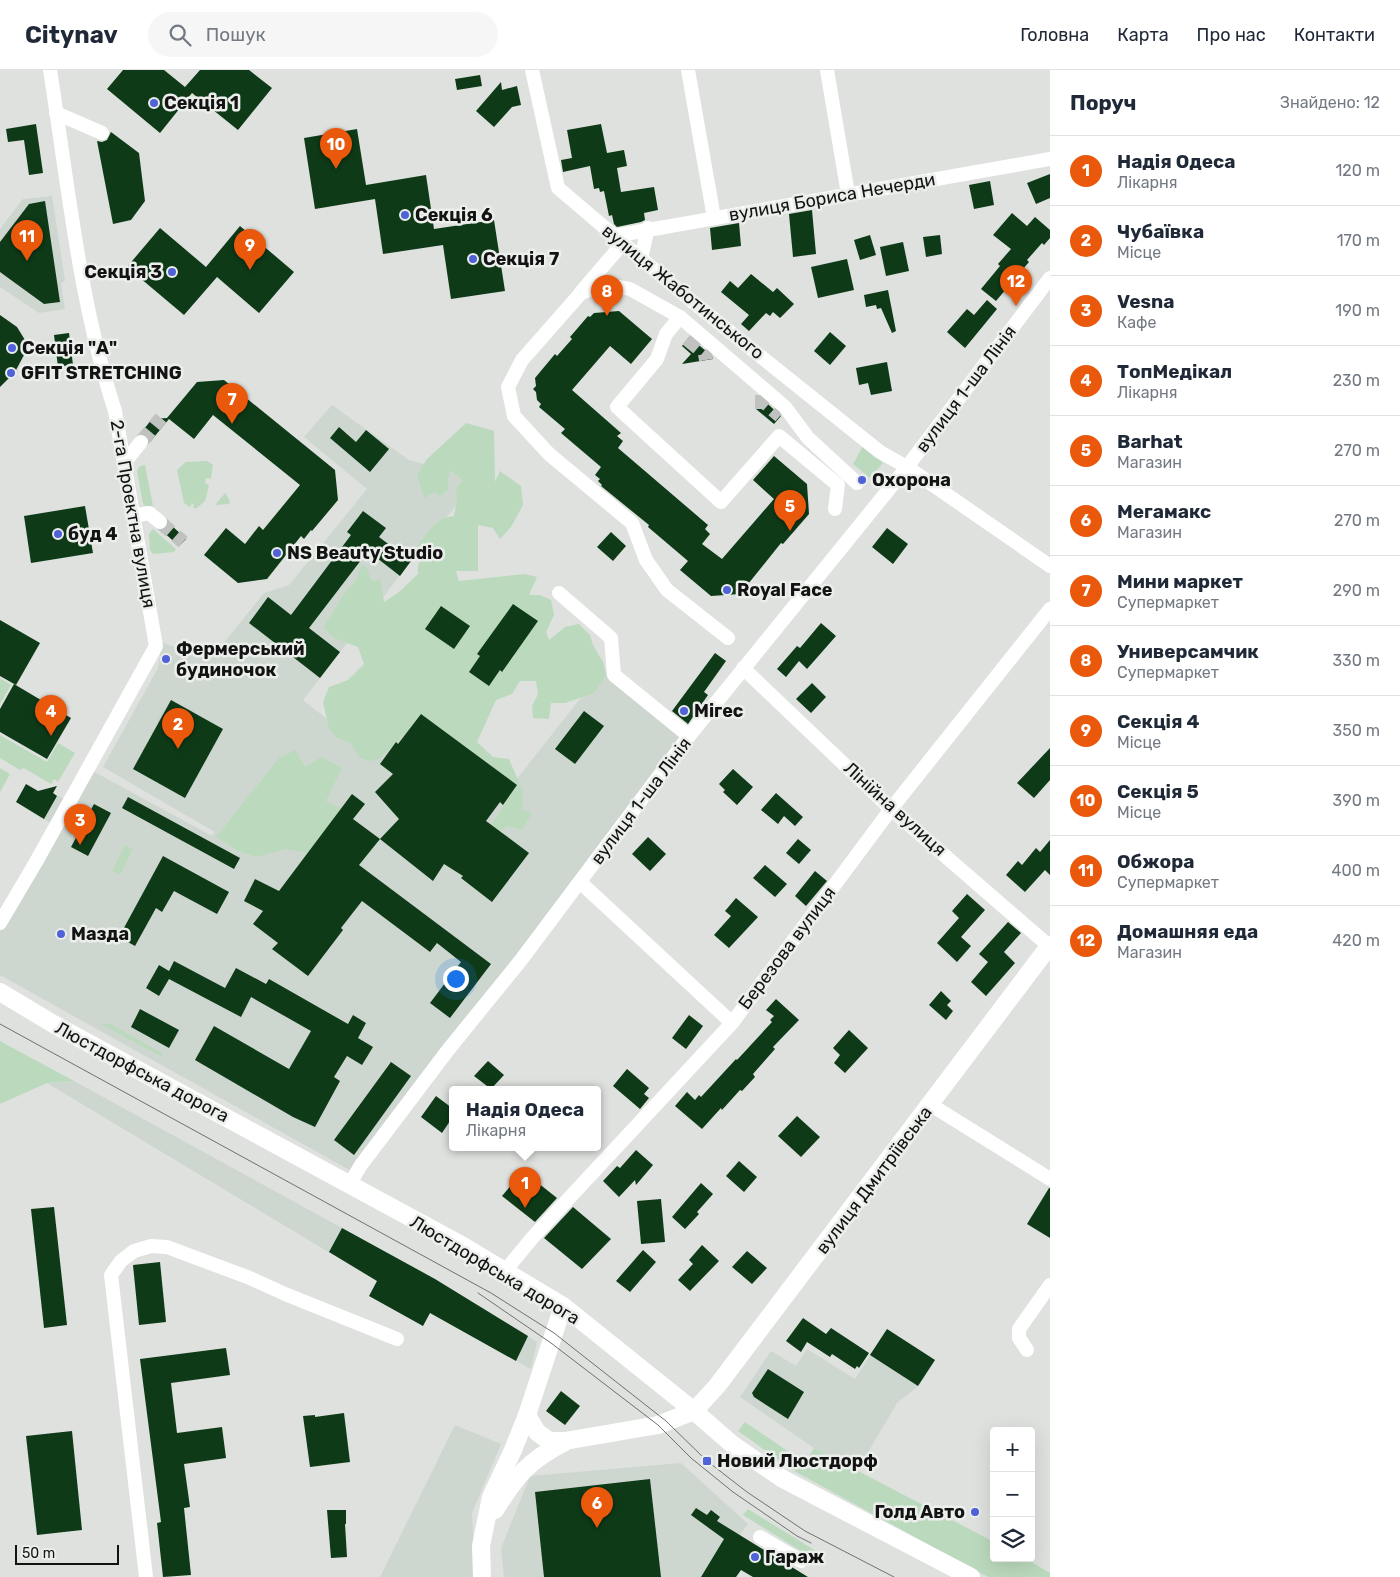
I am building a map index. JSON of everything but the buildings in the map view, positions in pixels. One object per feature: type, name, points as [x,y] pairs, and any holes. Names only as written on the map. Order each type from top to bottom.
[{"type":"main road","name":"вулиця Дмитріївська","points":[[694,1411],[717,1386],[1050,946]]},
{"type":"main road","name":"Люстдорфська дорога","points":[[0,992],[55,1025],[463,1246],[505,1271],[563,1306],[734,1445],[783,1479],[971,1577]]},
{"type":"main road","points":[[482,1577],[481,1546],[491,1497],[527,1415],[563,1306]]},
{"type":"main road","points":[[527,1415],[537,1432],[549,1440],[565,1441],[658,1425],[694,1411]]},
{"type":"main road","points":[[484,1527],[510,1486],[531,1462],[565,1441]]},
{"type":"street","name":"2-га Проектна вулиця","points":[[0,923],[156,646],[114,411],[105,380],[80,268],[50,70]]},
{"type":"street","name":"вулиця Жаботинського","points":[[532,70],[558,188],[641,258],[880,452],[907,467],[1050,566]]},
{"type":"street","points":[[688,70],[714,218]]},
{"type":"street","points":[[827,70],[848,194]]},
{"type":"street","points":[[56,113],[102,133]]},
{"type":"street","name":"вулиця Бориса Нечерди","points":[[618,239],[648,228],[1050,159]]},
{"type":"street","points":[[641,258],[648,228]]},
{"type":"street","points":[[618,239],[581,293],[522,360],[508,387],[514,416],[549,454],[632,523],[646,560],[667,590],[728,638]]},
{"type":"street","name":"вулиця 1-ша Лінія","points":[[349,1185],[361,1165],[448,1050],[521,960],[689,736],[907,467],[1050,278]]},
{"type":"street","points":[[581,293],[604,284],[630,289],[683,320],[786,407],[808,438],[857,483]]},
{"type":"street","points":[[683,320],[687,339]]},
{"type":"street","points":[[683,320],[666,334],[657,360],[617,407],[721,502],[779,436],[838,485],[835,509]]},
{"type":"street","points":[[780,416],[799,426]]},
{"type":"street","points":[[124,463],[141,442]]},
{"type":"street","points":[[133,516],[149,513],[160,522]]},
{"type":"street","points":[[559,593],[611,638],[614,675],[689,736]]},
{"type":"street","name":"Березова вулиця","points":[[505,1271],[534,1237],[732,1023],[891,809],[1050,609]]},
{"type":"street","name":"Лінійна вулиця","points":[[744,668],[891,809],[1050,946]]},
{"type":"street","points":[[580,882],[732,1023]]},
{"type":"street","points":[[931,1105],[1050,1179]]},
{"type":"street","points":[[146,1577],[111,1275],[121,1261],[134,1251],[151,1246],[167,1247],[250,1278],[397,1339]]},
{"type":"street","points":[[1027,1350],[1019,1338],[1019,1329],[1050,1285]]},
{"type":"street","points":[[760,1537],[801,1561]]},
{"type":"shaded area","points":[[52,196],[65,281],[61,283],[65,309],[39,313],[0,287],[0,229],[23,199]]},
{"type":"shaded area","points":[[332,405],[409,460],[450,471],[472,486],[303,700],[370,753],[411,699],[516,780],[602,671],[685,735],[353,1172],[0,975],[0,931],[89,769],[212,836],[215,832],[103,767],[158,668],[162,642],[209,661],[264,593],[289,585],[367,489],[304,437]]},
{"type":"shaded area","points":[[45,789],[68,801],[54,825],[28,810],[39,791]]},
{"type":"shaded area","points":[[74,1081],[435,1279],[537,1342],[531,1369],[430,1313],[47,1083]]},
{"type":"shaded area","points":[[887,1329],[935,1360],[918,1386],[897,1403],[857,1471],[814,1448],[740,1397],[771,1351],[796,1366],[807,1349],[855,1379]]},
{"type":"shaded area","points":[[455,1425],[501,1444],[472,1513],[475,1577],[380,1577]]},
{"type":"shaded area","points":[[681,1463],[748,1524],[709,1577],[504,1577],[501,1548],[530,1476]]},
{"type":"green space","points":[[466,423],[494,431],[495,482],[500,471],[521,486],[523,505],[511,527],[500,539],[493,528],[478,525],[478,571],[456,571],[459,581],[525,574],[537,577],[529,595],[540,595],[551,600],[554,615],[546,632],[549,640],[565,627],[579,624],[590,635],[593,645],[603,662],[606,674],[594,693],[565,703],[551,703],[549,719],[533,718],[532,706],[538,694],[536,681],[520,681],[512,694],[496,700],[477,742],[493,757],[509,759],[523,792],[522,810],[532,813],[522,830],[508,826],[488,838],[482,839],[517,785],[421,714],[406,733],[379,759],[370,761],[360,758],[350,743],[337,738],[329,729],[323,702],[329,687],[348,680],[364,664],[358,647],[336,639],[323,628],[345,592],[356,580],[362,564],[368,570],[370,579],[375,581],[380,579],[384,602],[399,592],[418,574],[418,565],[422,558],[418,546],[437,523],[447,517],[454,516],[457,499],[456,488],[463,480],[450,471],[448,490],[440,496],[435,492],[424,498],[417,475],[427,459]]},
{"type":"green space","points":[[863,446],[883,463],[870,478],[853,464]]},
{"type":"green space","points":[[207,461],[213,465],[211,479],[206,478],[205,483],[209,485],[205,501],[197,508],[193,508],[194,505],[192,503],[190,507],[184,503],[177,470],[186,462]]},
{"type":"green space","points":[[145,465],[153,506],[147,507],[143,504],[137,471],[140,466]]},
{"type":"green space","points":[[225,493],[230,501],[229,504],[215,505]]},
{"type":"green space","points":[[153,529],[176,549],[174,552],[153,554],[150,550],[149,534]]},
{"type":"green space","points":[[0,678],[11,685],[0,704]]},
{"type":"green space","points":[[0,735],[47,762],[58,743],[75,753],[58,782],[54,779],[51,784],[24,768],[20,770],[0,758]]},
{"type":"green space","points":[[295,750],[305,767],[321,757],[342,768],[326,801],[343,809],[314,854],[286,849],[257,857],[238,851],[216,837],[279,758]]},
{"type":"green space","points":[[0,768],[10,774],[0,792]]},
{"type":"green space","points":[[125,845],[133,849],[120,875],[112,871]]},
{"type":"green space","points":[[99,1023],[110,1024],[162,1053],[162,1057]]},
{"type":"green space","points":[[0,1041],[74,1081],[47,1083],[0,1104]]},
{"type":"green space","points":[[745,1422],[805,1463],[814,1448],[990,1540],[990,1562],[1032,1562],[1050,1573],[1050,1577],[988,1577],[796,1472],[738,1431]]},
{"type":"green space","points":[[748,1509],[816,1551],[812,1558],[743,1515]]},
{"type":"tunnel","points":[[687,339],[705,354],[706,360]]},
{"type":"tunnel","points":[[755,402],[764,402],[780,416]]},
{"type":"tunnel","points":[[141,442],[161,418]]},
{"type":"tunnel","points":[[160,522],[183,542]]},
{"type":"tram line","points":[[0,1024],[491,1293],[554,1333],[666,1421],[707,1461],[747,1492],[805,1531],[894,1577]]},
{"type":"tram line","points":[[478,1293],[551,1343],[658,1425],[691,1458],[733,1492],[797,1536],[811,1543]]},
{"type":"place","name":"Секція 1","points":[[154,103]]},
{"type":"place","name":"Секція 5","points":[[336,169]]},
{"type":"place","name":"Секція 6","points":[[405,215]]},
{"type":"place","name":"Секція 7","points":[[473,259]]},
{"type":"place","name":"Обжора","points":[[27,261]]},
{"type":"place","name":"Секція 4","points":[[250,270]]},
{"type":"place","name":"Секція 3","points":[[172,272]]},
{"type":"place","name":"Домашняя еда","points":[[1016,306]]},
{"type":"place","name":"Универсамчик","points":[[607,316]]},
{"type":"place","name":"Секція \"А\"","points":[[12,348]]},
{"type":"place","name":"GFIT STRETCHING","points":[[11,373]]},
{"type":"place","name":"Мини маркет","points":[[232,424]]},
{"type":"place","name":"Охорона","points":[[862,480]]},
{"type":"place","name":"Barhat","points":[[790,531]]},
{"type":"place","name":"буд 4","points":[[58,534]]},
{"type":"place","name":"NS Beauty Studio","points":[[277,553]]},
{"type":"place","name":"Royal Face","points":[[727,590]]},
{"type":"place","name":"Фермерський будиночок","points":[[166,659]]},
{"type":"place","name":"Мігес","points":[[684,711]]},
{"type":"place","name":"ТопМедікал","points":[[51,736]]},
{"type":"place","name":"Чубаївка","points":[[178,749]]},
{"type":"place","name":"Vesna","points":[[80,845]]},
{"type":"place","name":"Мазда","points":[[61,934]]},
{"type":"place","name":"Надія Одеса","points":[[525,1208]]},
{"type":"place","name":"Новий Люстдорф","points":[[707,1461]]},
{"type":"place","name":"Голд Авто","points":[[975,1512]]},
{"type":"place","name":"Мегамакс","points":[[597,1528]]},
{"type":"place","name":"Гараж","points":[[755,1557]]}]
